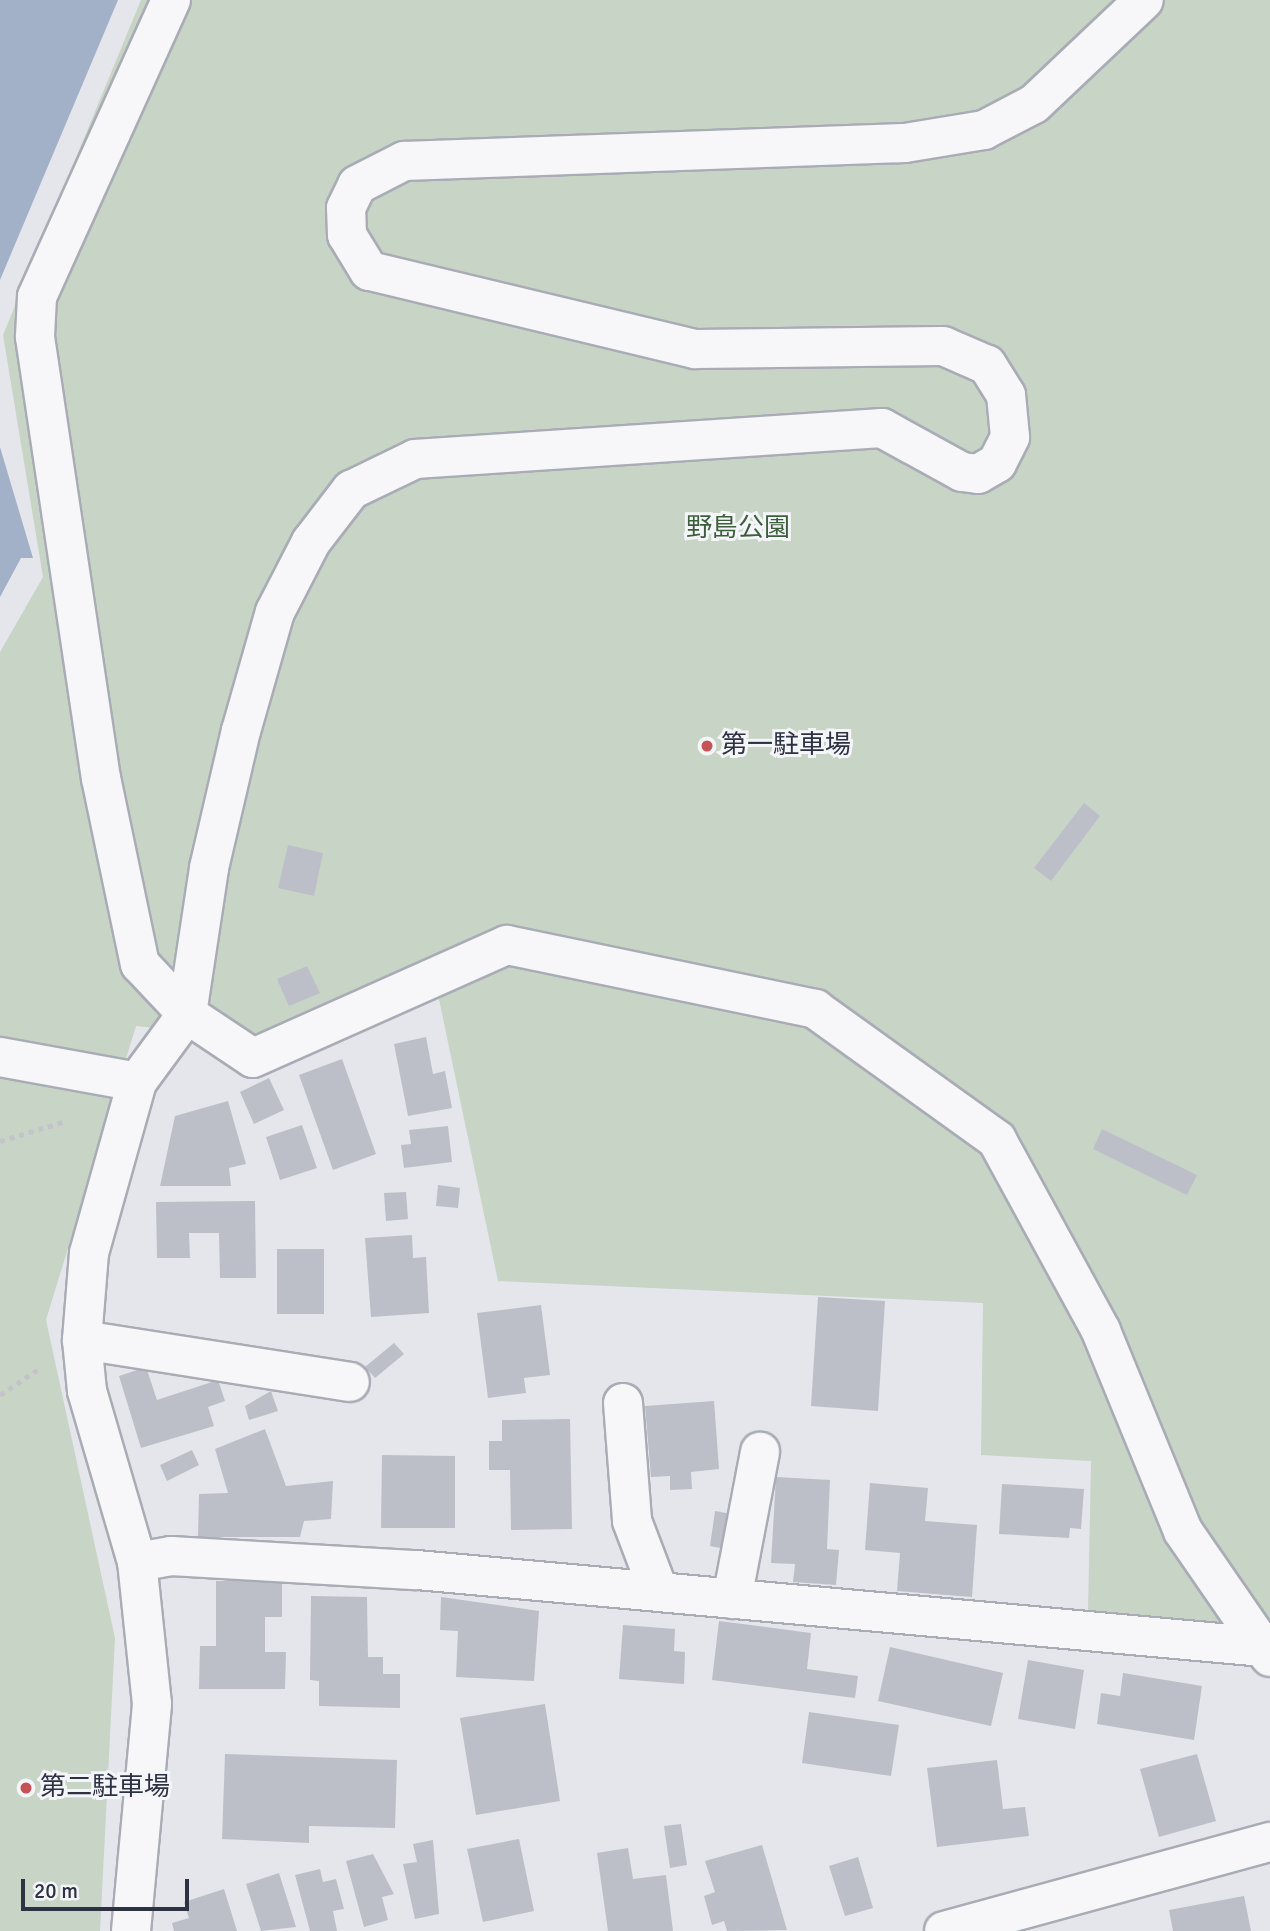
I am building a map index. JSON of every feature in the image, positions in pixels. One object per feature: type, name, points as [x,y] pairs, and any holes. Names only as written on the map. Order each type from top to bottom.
[{"type":"street","points":[[171,0],[37,298],[35,337],[101,778],[141,964],[187,1014],[253,1058],[507,945],[815,1009],[997,1140],[1101,1331],[1183,1531],[1267,1652]]},
{"type":"street","points":[[131,1931],[152,1704],[137,1562],[87,1391],[82,1340],[89,1253],[133,1096],[187,1014],[209,868],[275,612],[311,542],[351,490],[415,459],[882,428],[962,472],[978,474],[997,463],[1010,438],[1006,395],[987,365],[943,346],[695,349],[369,271],[347,235],[346,208],[358,185],[404,161],[905,143],[984,130],[1034,104],[1144,0]]},
{"type":"street","points":[[0,1056],[133,1096]]},
{"type":"street","points":[[82,1340],[350,1382]]},
{"type":"street","points":[[622,1403],[632,1521],[659,1592]]},
{"type":"street","points":[[732,1600],[760,1452]]},
{"type":"street","points":[[137,1562],[171,1556],[403,1569],[1267,1652]]},
{"type":"street","points":[[944,1931],[1270,1842]]},
{"type":"path","points":[[0,1141],[133,1096]]},
{"type":"green space","name":"野島公園","points":[[141,0],[1270,0],[1270,1635],[1264,1627],[1088,1612],[1091,1461],[981,1455],[983,1303],[498,1281],[431,961],[260,1039],[136,1026],[46,1320],[115,1638],[100,1931],[0,1931],[0,652],[43,577],[3,335]]},
{"type":"water","points":[[0,0],[118,0],[0,280]]},
{"type":"water","points":[[0,447],[33,558],[21,558],[0,597]]},
{"type":"building","points":[[1084,803],[1100,816],[1051,881],[1034,868]]},
{"type":"building","points":[[288,845],[323,853],[314,896],[278,888]]},
{"type":"building","points":[[307,966],[320,993],[289,1006],[277,979]]},
{"type":"building","points":[[426,1037],[433,1074],[445,1071],[452,1108],[408,1116],[394,1044]]},
{"type":"building","points":[[342,1059],[376,1154],[333,1170],[299,1075]]},
{"type":"building","points":[[269,1078],[284,1110],[254,1124],[240,1092]]},
{"type":"building","points":[[228,1101],[246,1164],[229,1168],[231,1186],[160,1186],[175,1116]]},
{"type":"building","points":[[302,1125],[317,1168],[280,1180],[266,1137]]},
{"type":"building","points":[[448,1126],[452,1162],[404,1168],[401,1145],[411,1144],[409,1130]]},
{"type":"building","points":[[1102,1129],[1197,1175],[1187,1195],[1093,1149]]},
{"type":"building","points":[[438,1185],[460,1188],[458,1208],[436,1206]]},
{"type":"building","points":[[406,1192],[408,1219],[386,1221],[384,1193]]},
{"type":"building","points":[[255,1201],[256,1278],[220,1278],[219,1233],[189,1233],[190,1258],[157,1258],[156,1202]]},
{"type":"building","points":[[412,1235],[413,1258],[426,1257],[429,1313],[371,1317],[365,1238]]},
{"type":"building","points":[[277,1249],[324,1249],[324,1314],[277,1314]]},
{"type":"building","points":[[818,1297],[885,1301],[878,1411],[811,1406]]},
{"type":"building","points":[[541,1305],[550,1375],[524,1378],[526,1393],[488,1398],[477,1313]]},
{"type":"building","points":[[394,1343],[404,1354],[375,1378],[365,1367]]},
{"type":"building","points":[[146,1367],[157,1400],[218,1380],[225,1401],[208,1407],[214,1426],[141,1448],[119,1376]]},
{"type":"building","points":[[271,1391],[278,1411],[249,1420],[245,1406]]},
{"type":"building","points":[[714,1401],[719,1469],[691,1472],[692,1489],[670,1490],[670,1476],[651,1477],[645,1406]]},
{"type":"building","points":[[570,1419],[572,1529],[511,1530],[510,1470],[489,1470],[489,1441],[502,1441],[502,1420]]},
{"type":"building","points":[[265,1429],[286,1486],[333,1481],[331,1519],[304,1521],[300,1537],[198,1537],[199,1494],[228,1493],[215,1449]]},
{"type":"building","points":[[192,1450],[199,1465],[167,1481],[160,1465]]},
{"type":"building","points":[[382,1455],[455,1456],[455,1528],[381,1528]]},
{"type":"building","points":[[776,1477],[830,1480],[827,1549],[839,1550],[836,1585],[793,1582],[795,1564],[771,1563]]},
{"type":"building","points":[[870,1483],[928,1488],[925,1521],[977,1525],[972,1597],[897,1591],[900,1553],[865,1550]]},
{"type":"building","points":[[1002,1484],[1084,1489],[1081,1529],[1070,1528],[1069,1538],[999,1534]]},
{"type":"building","points":[[715,1511],[732,1514],[726,1549],[710,1546]]},
{"type":"building","points":[[216,1581],[282,1581],[282,1617],[265,1617],[265,1652],[286,1652],[285,1689],[199,1689],[200,1646],[216,1646]]},
{"type":"building","points":[[311,1596],[367,1597],[368,1657],[383,1657],[383,1674],[400,1674],[400,1708],[319,1706],[319,1681],[310,1680]]},
{"type":"building","points":[[441,1597],[539,1611],[534,1681],[456,1677],[458,1631],[440,1630]]},
{"type":"building","points":[[719,1621],[811,1633],[807,1669],[858,1676],[855,1698],[712,1680]]},
{"type":"building","points":[[623,1625],[675,1629],[674,1651],[685,1652],[684,1684],[619,1679]]},
{"type":"building","points":[[890,1647],[1003,1673],[991,1726],[878,1701]]},
{"type":"building","points":[[1028,1660],[1084,1670],[1075,1729],[1018,1719]]},
{"type":"building","points":[[1123,1673],[1202,1686],[1194,1740],[1097,1724],[1101,1693],[1120,1696]]},
{"type":"building","points":[[545,1704],[560,1801],[476,1815],[460,1718]]},
{"type":"building","points":[[809,1712],[899,1725],[891,1776],[802,1763]]},
{"type":"building","points":[[225,1754],[397,1760],[395,1828],[309,1826],[309,1843],[222,1839]]},
{"type":"building","points":[[1197,1754],[1216,1821],[1159,1837],[1140,1769]]},
{"type":"building","points":[[997,1760],[1003,1809],[1025,1807],[1029,1836],[937,1847],[927,1768]]},
{"type":"building","points":[[681,1824],[687,1865],[670,1868],[664,1826]]},
{"type":"building","points":[[519,1839],[534,1911],[483,1922],[467,1849]]},
{"type":"building","points":[[433,1840],[439,1914],[415,1919],[403,1864],[417,1862],[413,1844]]},
{"type":"building","points":[[762,1845],[787,1930],[727,1931],[724,1921],[712,1925],[704,1896],[715,1892],[705,1861]]},
{"type":"building","points":[[628,1848],[633,1879],[666,1875],[673,1931],[608,1931],[597,1853]]},
{"type":"building","points":[[373,1854],[394,1894],[382,1897],[388,1920],[364,1927],[346,1861]]},
{"type":"building","points":[[858,1857],[873,1908],[845,1916],[829,1866]]},
{"type":"building","points":[[320,1869],[323,1882],[336,1879],[344,1909],[333,1911],[337,1931],[310,1931],[295,1875]]},
{"type":"building","points":[[279,1873],[296,1927],[261,1931],[246,1884]]},
{"type":"building","points":[[224,1889],[237,1931],[174,1931],[172,1923],[189,1918],[184,1902]]},
{"type":"building","points":[[1244,1896],[1251,1931],[1173,1931],[1169,1910]]},
{"type":"place","name":"第一駐車場","points":[[707,746]]},
{"type":"place","name":"第二駐車場","points":[[26,1788]]}]
